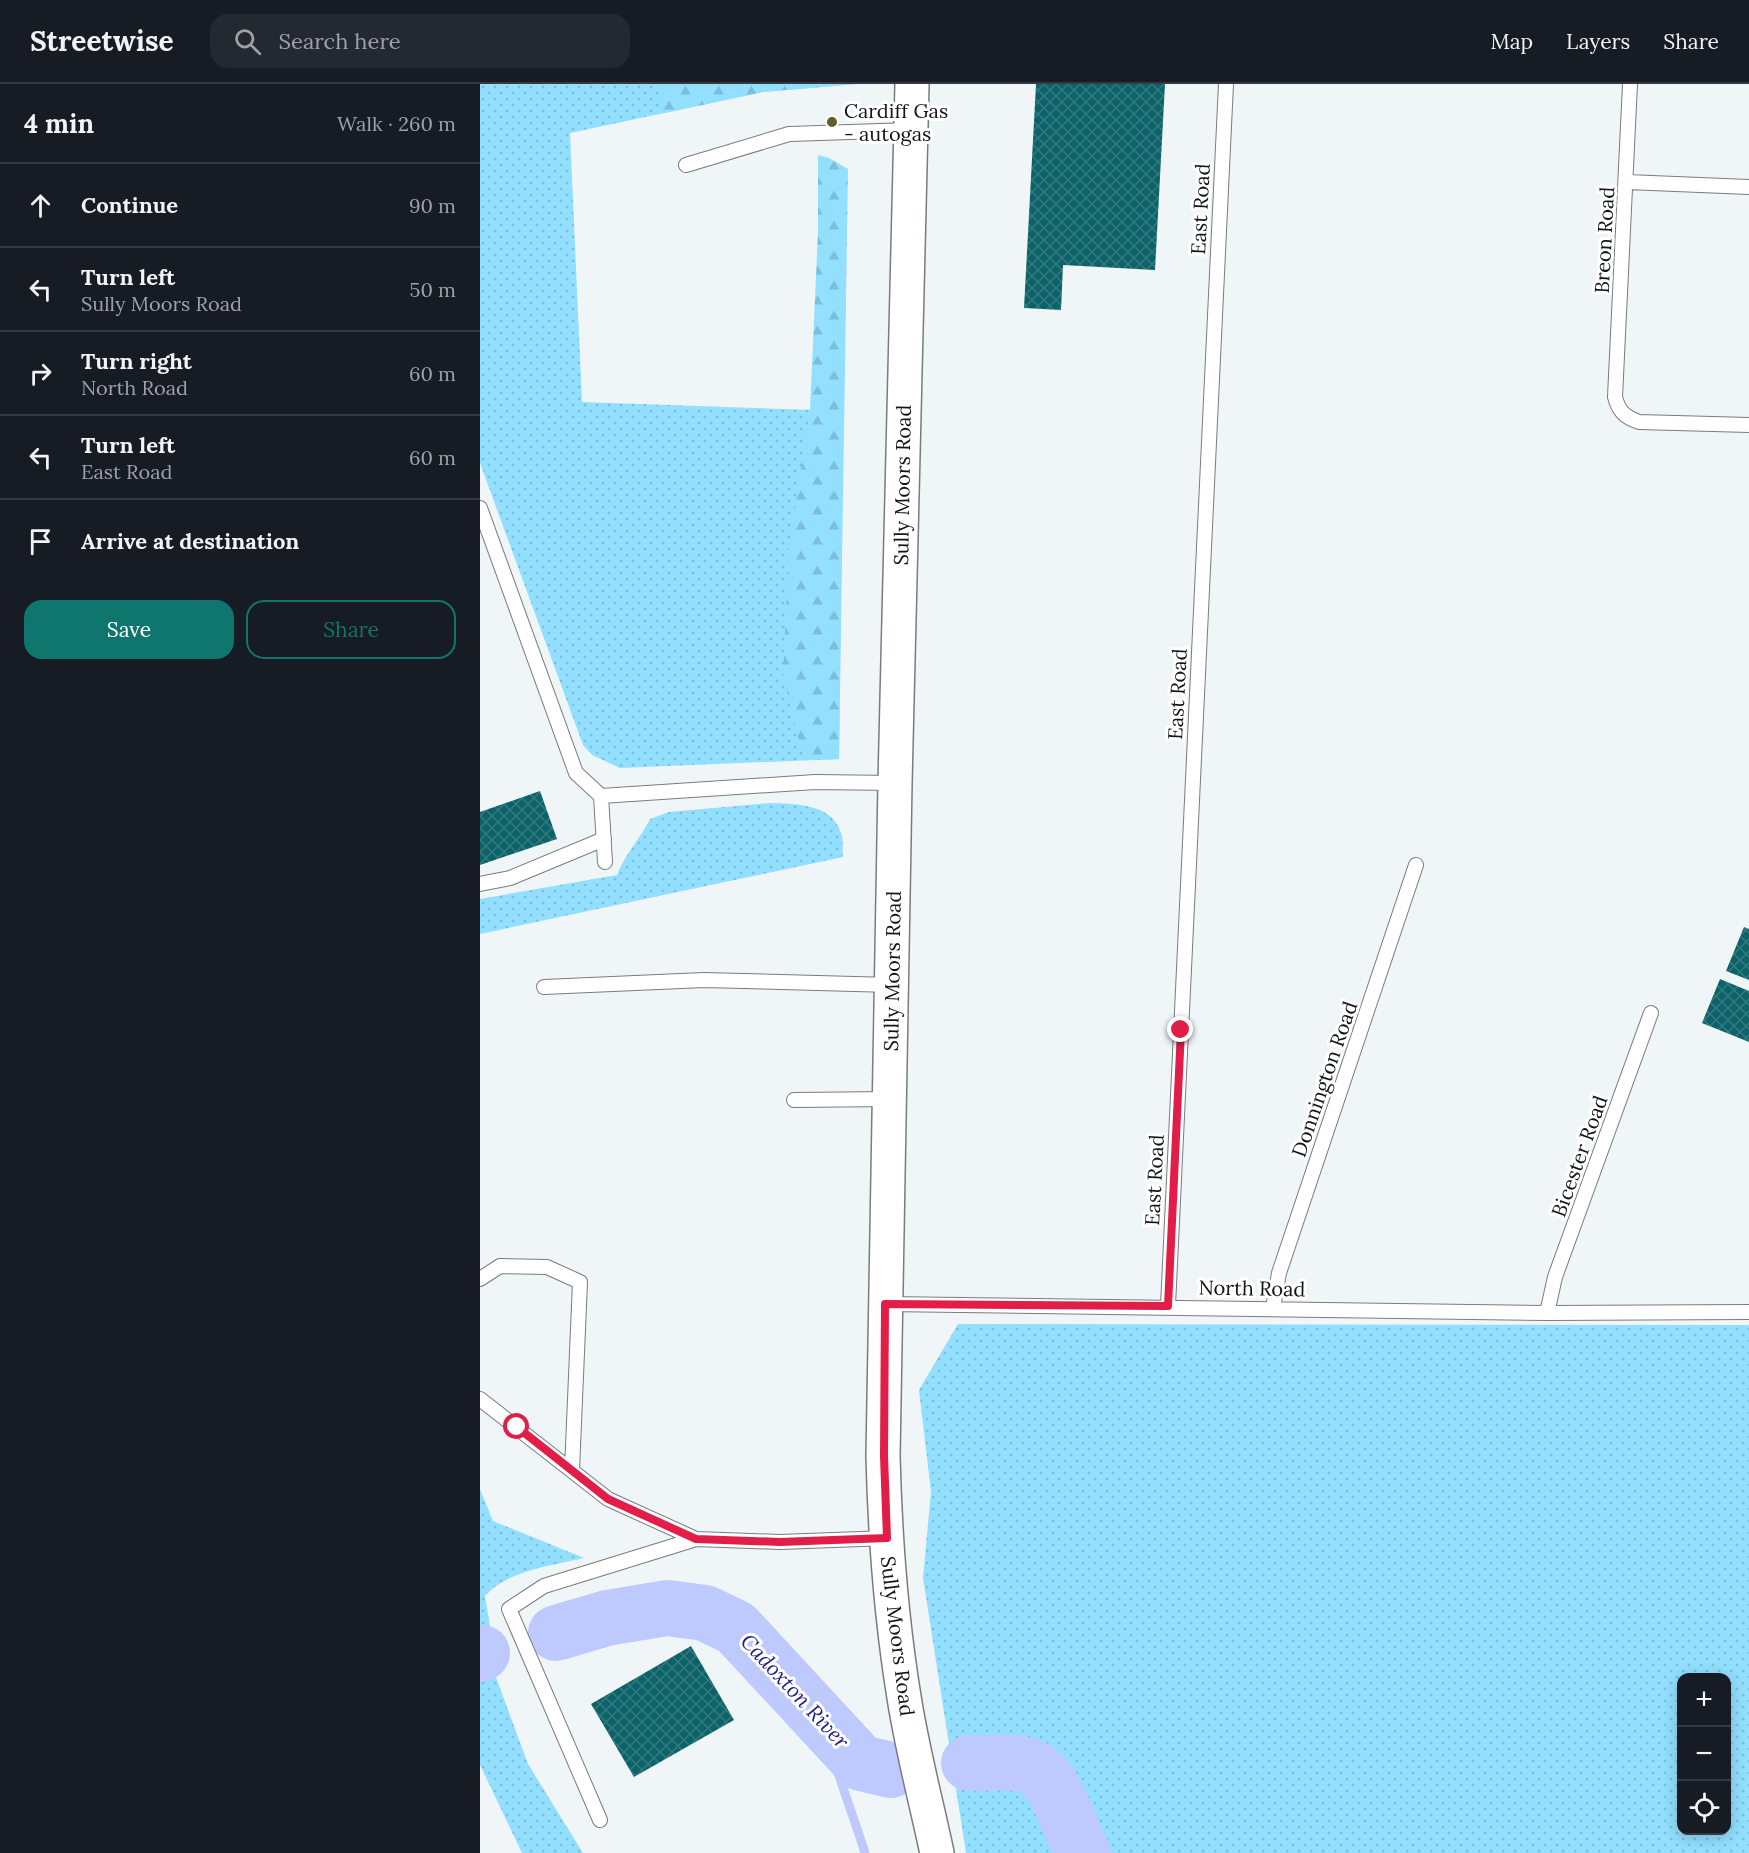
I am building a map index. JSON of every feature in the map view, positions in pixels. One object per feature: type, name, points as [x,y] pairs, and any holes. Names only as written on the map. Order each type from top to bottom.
[{"type":"main road","name":"Sully Moors Road","points":[[912,84],[895,783],[884,1456],[887,1538],[903,1690],[937,1853]]},
{"type":"lane","name":"East Road","points":[[1168,1306],[1226,84]]},
{"type":"lane","name":"Breon Road","points":[[1630,84],[1615,397],[1618,408],[1626,417],[1639,422],[1749,425]]},
{"type":"lane","points":[[686,165],[789,134],[911,130]]},
{"type":"lane","points":[[1627,182],[1749,187]]},
{"type":"lane","points":[[480,508],[576,773],[601,796],[605,862]]},
{"type":"lane","points":[[601,796],[815,782],[895,783]]},
{"type":"lane","points":[[480,884],[510,878],[604,839]]},
{"type":"lane","name":"Donnington Road","points":[[1273,1308],[1279,1273],[1416,864]]},
{"type":"lane","points":[[544,987],[704,980],[892,985]]},
{"type":"lane","name":"Bicester Road","points":[[1547,1313],[1555,1277],[1651,1013]]},
{"type":"lane","points":[[795,1100],[890,1099]]},
{"type":"lane","points":[[480,1279],[500,1266],[547,1267],[580,1282],[572,1470]]},
{"type":"lane","name":"North Road","points":[[885,1304],[1168,1306],[1547,1313],[1749,1312]]},
{"type":"lane","points":[[480,1399],[608,1499],[696,1539]]},
{"type":"lane","points":[[600,1820],[509,1609],[544,1586],[696,1539],[780,1542],[887,1538]]},
{"type":"green space","points":[[480,84],[857,84],[763,92],[570,133],[582,402],[843,411],[839,759],[620,768],[592,755],[583,745],[480,463]]},
{"type":"green space","points":[[659,84],[857,84],[763,92],[660,114]]},
{"type":"green space","points":[[818,155],[829,158],[848,169],[839,759],[804,760],[783,676],[789,546],[810,410],[818,232]]},
{"type":"green space","points":[[770,803],[812,807],[830,816],[842,836],[843,857],[480,934],[480,899],[617,875],[650,819],[669,812]]},
{"type":"green space","points":[[958,1324],[1749,1325],[1749,1853],[966,1853],[923,1578],[931,1492],[919,1390]]},
{"type":"green space","points":[[480,1489],[493,1521],[584,1558],[531,1570],[495,1587],[485,1596],[490,1626],[480,1629]]},
{"type":"green space","points":[[490,1661],[528,1764],[583,1853],[522,1853],[480,1765],[480,1663]]},
{"type":"building","points":[[1036,84],[1165,84],[1155,270],[1063,265],[1061,310],[1024,308]]},
{"type":"building","points":[[540,791],[557,839],[480,865],[480,812]]},
{"type":"building","points":[[1744,927],[1749,929],[1749,980],[1726,971]]},
{"type":"building","points":[[1720,979],[1749,991],[1749,1042],[1702,1023]]},
{"type":"building","points":[[691,1646],[734,1720],[634,1777],[591,1704]]},
{"type":"waterway","name":"Cadoxton River","points":[[556,1633],[607,1618],[667,1608],[705,1613],[736,1628],[861,1763],[891,1770]]},
{"type":"waterway","points":[[823,1719],[837,1770],[865,1853]]},
{"type":"waterway","name":"Cadoxton River","points":[[969,1763],[1021,1764],[1033,1768],[1044,1776],[1060,1800],[1083,1853]]},
{"type":"place","name":"Cardiff Gas - autogas","points":[[832,122]]},
{"type":"route","points":[[517,1427],[608,1499],[696,1539],[780,1542],[887,1538],[884,1502],[885,1304],[1168,1306],[1181,1030]]}]
